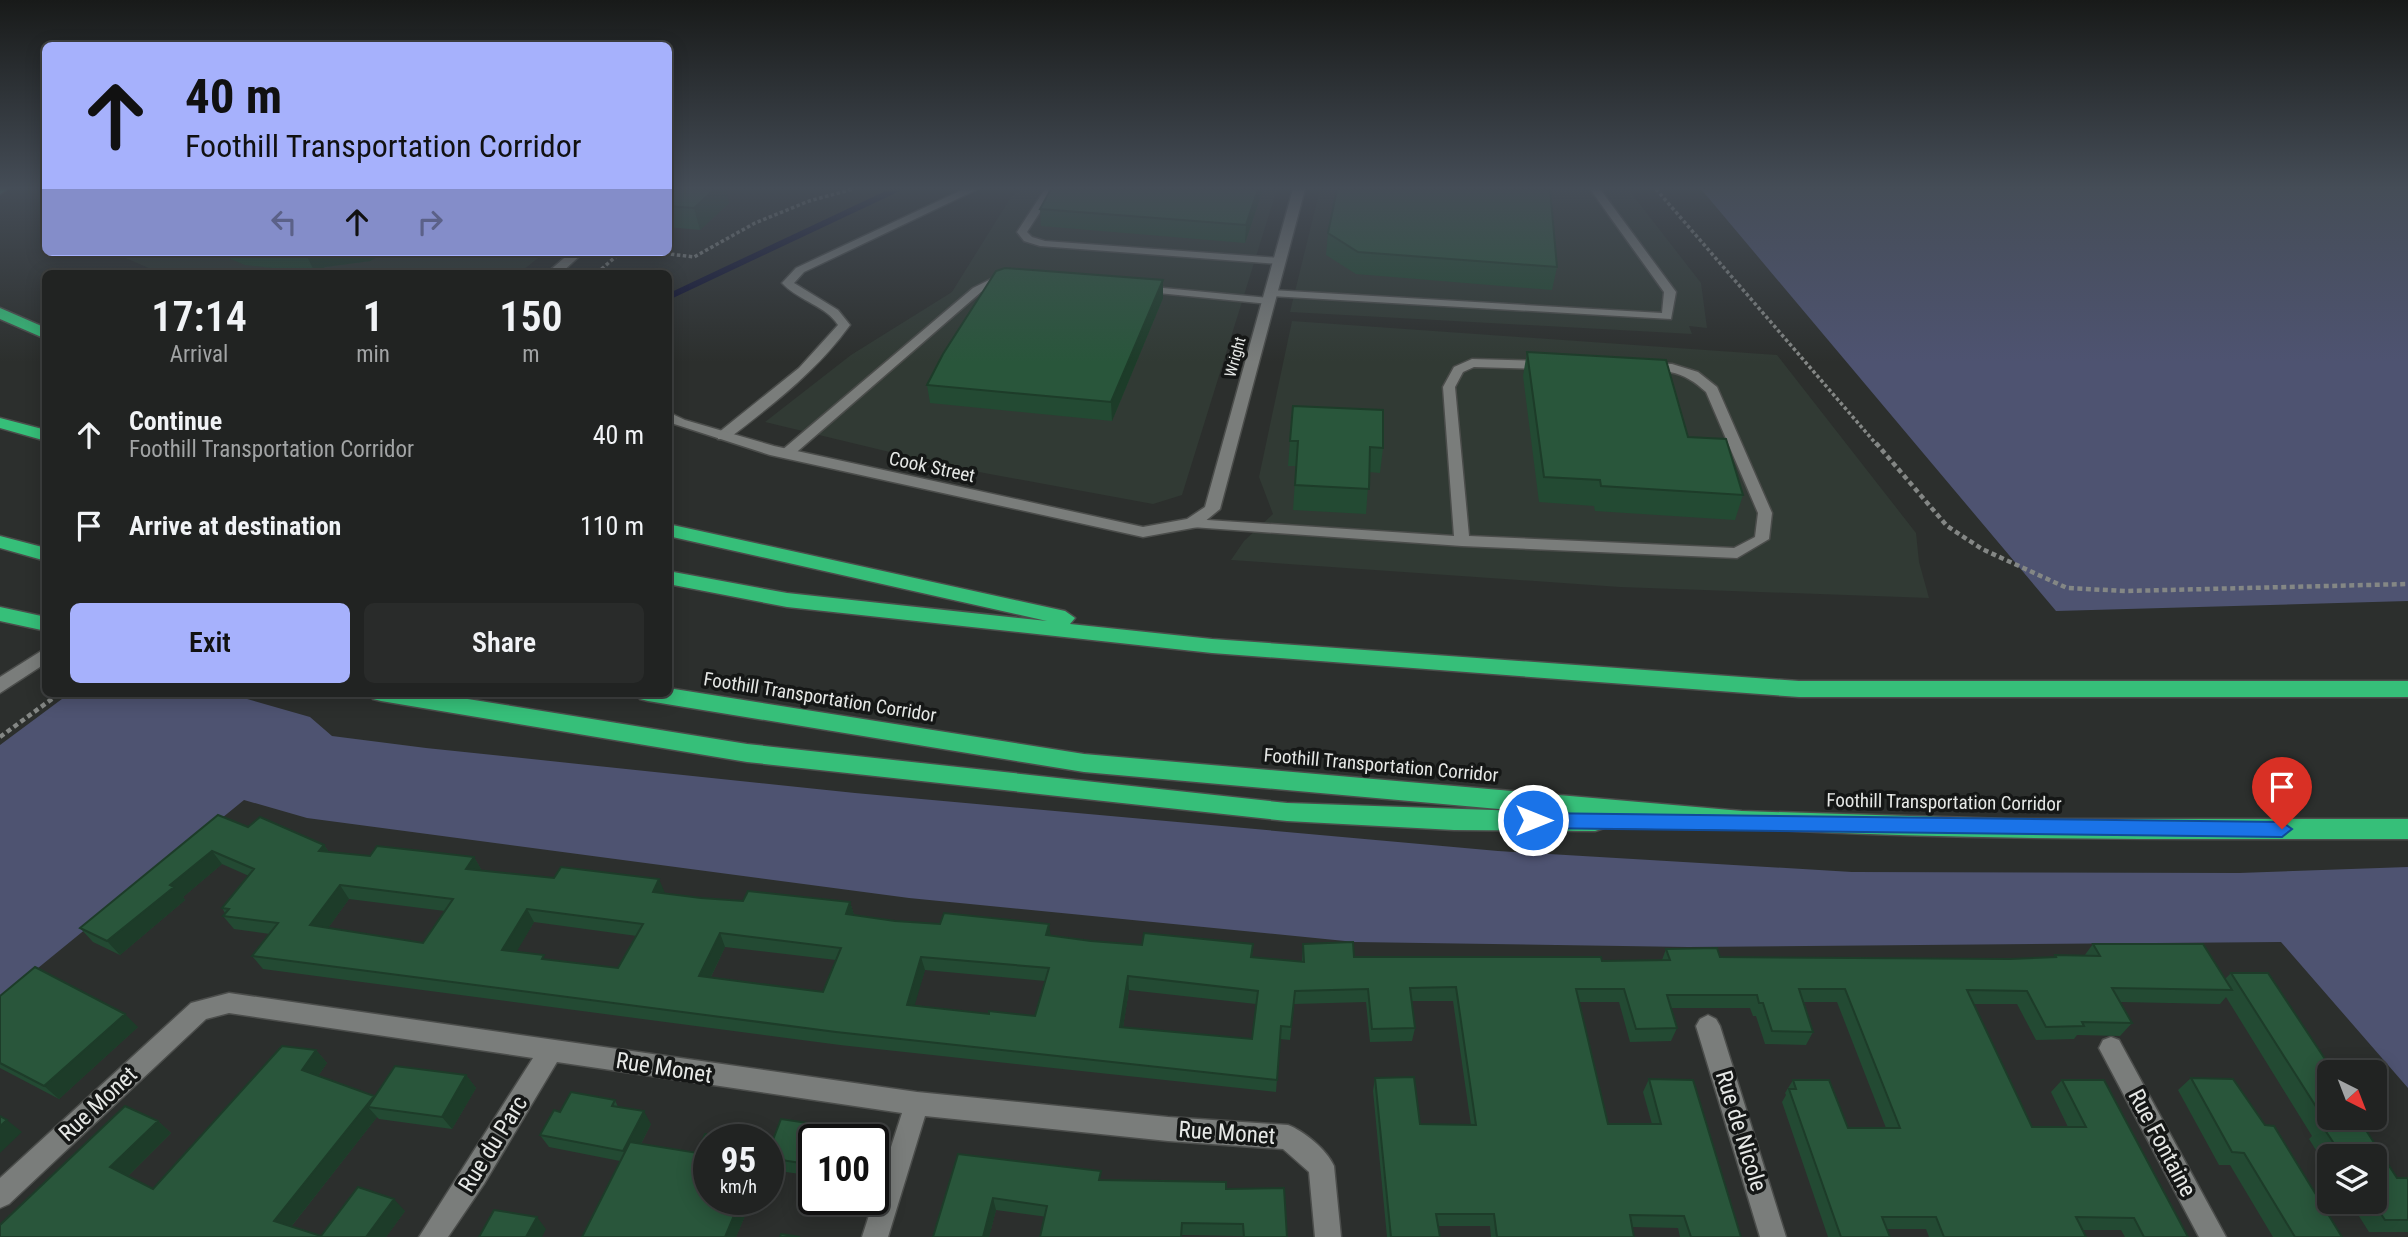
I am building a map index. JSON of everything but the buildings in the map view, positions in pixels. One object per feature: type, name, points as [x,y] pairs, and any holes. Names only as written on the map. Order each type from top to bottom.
[{"type":"highway","points":[[0,313],[38,331]]},
{"type":"highway","points":[[0,322],[38,331]]},
{"type":"highway","points":[[0,423],[42,435]]},
{"type":"highway","points":[[672,531],[985,602],[1212,646]]},
{"type":"highway","points":[[0,542],[42,554]]},
{"type":"highway","points":[[672,578],[787,600],[1212,646],[1799,689],[2408,689]]},
{"type":"highway","points":[[3,614],[42,623]]},
{"type":"highway","points":[[405,697],[747,753],[1287,812],[1454,820],[1742,821]]},
{"type":"highway","name":"Foothill Transportation Corridor","points":[[672,697],[1084,763],[1742,821],[2007,829],[2408,829]]},
{"type":"street","name":"Wright","points":[[1192,523],[1212,509],[1283,247]]},
{"type":"street","points":[[557,270],[573,256]]},
{"type":"street","name":"Cook Street","points":[[672,417],[786,454],[1143,532],[1192,523]]},
{"type":"street","points":[[0,686],[42,657]]},
{"type":"street","name":"Rue Monet","points":[[0,1195],[199,1010],[229,1003],[918,1104],[1168,1129],[1287,1137],[1321,1166],[1328,1237]]},
{"type":"street","name":"Rue de Nicole","points":[[1708,1026],[1773,1237]]},
{"type":"street","name":"Rue Fontaine","points":[[2110,1048],[2213,1237]]},
{"type":"street","name":"Rue du Parc","points":[[432,1237],[475,1175],[551,1050]]},
{"type":"street","points":[[875,1237],[918,1104]]},
{"type":"lane","points":[[723,436],[765,406],[827,349],[844,325],[840,316],[798,295],[788,283],[800,270],[850,247]]},
{"type":"lane","points":[[1082,247],[1279,261]]},
{"type":"lane","points":[[1134,288],[1667,317],[1670,292],[1637,247]]},
{"type":"lane","points":[[786,454],[977,289],[999,278],[1018,279]]},
{"type":"lane","points":[[1462,541],[1448,387],[1458,370],[1472,363],[1556,365]]},
{"type":"lane","points":[[1192,523],[1462,541],[1737,553],[1762,539],[1765,513],[1712,390],[1694,375],[1668,367],[1626,366]]},
{"type":"path","points":[[672,254],[694,257],[712,247]]},
{"type":"path","points":[[1706,247],[1947,526],[1982,549],[2067,589],[2126,591],[2408,584]]},
{"type":"path","points":[[600,270],[616,256]]},
{"type":"path","points":[[0,737],[55,697]]},
{"type":"shaded area","points":[[980,247],[1259,247],[1182,495],[1153,504],[952,467],[765,422],[851,355],[952,292]]},
{"type":"shaded area","points":[[1306,247],[1673,247],[1701,283],[1707,328],[1689,326],[1692,334],[1290,312]]},
{"type":"shaded area","points":[[1750,247],[2408,247],[2408,601],[2056,611]]},
{"type":"shaded area","points":[[121,256],[541,256],[523,270],[153,270]]},
{"type":"shaded area","points":[[1292,321],[1777,355],[1916,533],[1919,562],[1929,598],[1620,587],[1231,560],[1244,541],[1273,514],[1259,477]]},
{"type":"shaded area","points":[[65,697],[240,697],[310,717],[332,736],[426,748],[855,793],[1498,851],[1852,872],[2239,873],[2408,867],[2408,1088],[2387,1064],[2387,1060],[2384,1060],[2281,942],[1688,947],[1355,942],[909,898],[307,818],[244,800],[0,999],[0,745]]},
{"type":"waterway","points":[[672,295],[775,247]]},
{"type":"route","points":[[1533,820],[1742,821],[2007,829],[2282,829]]}]
